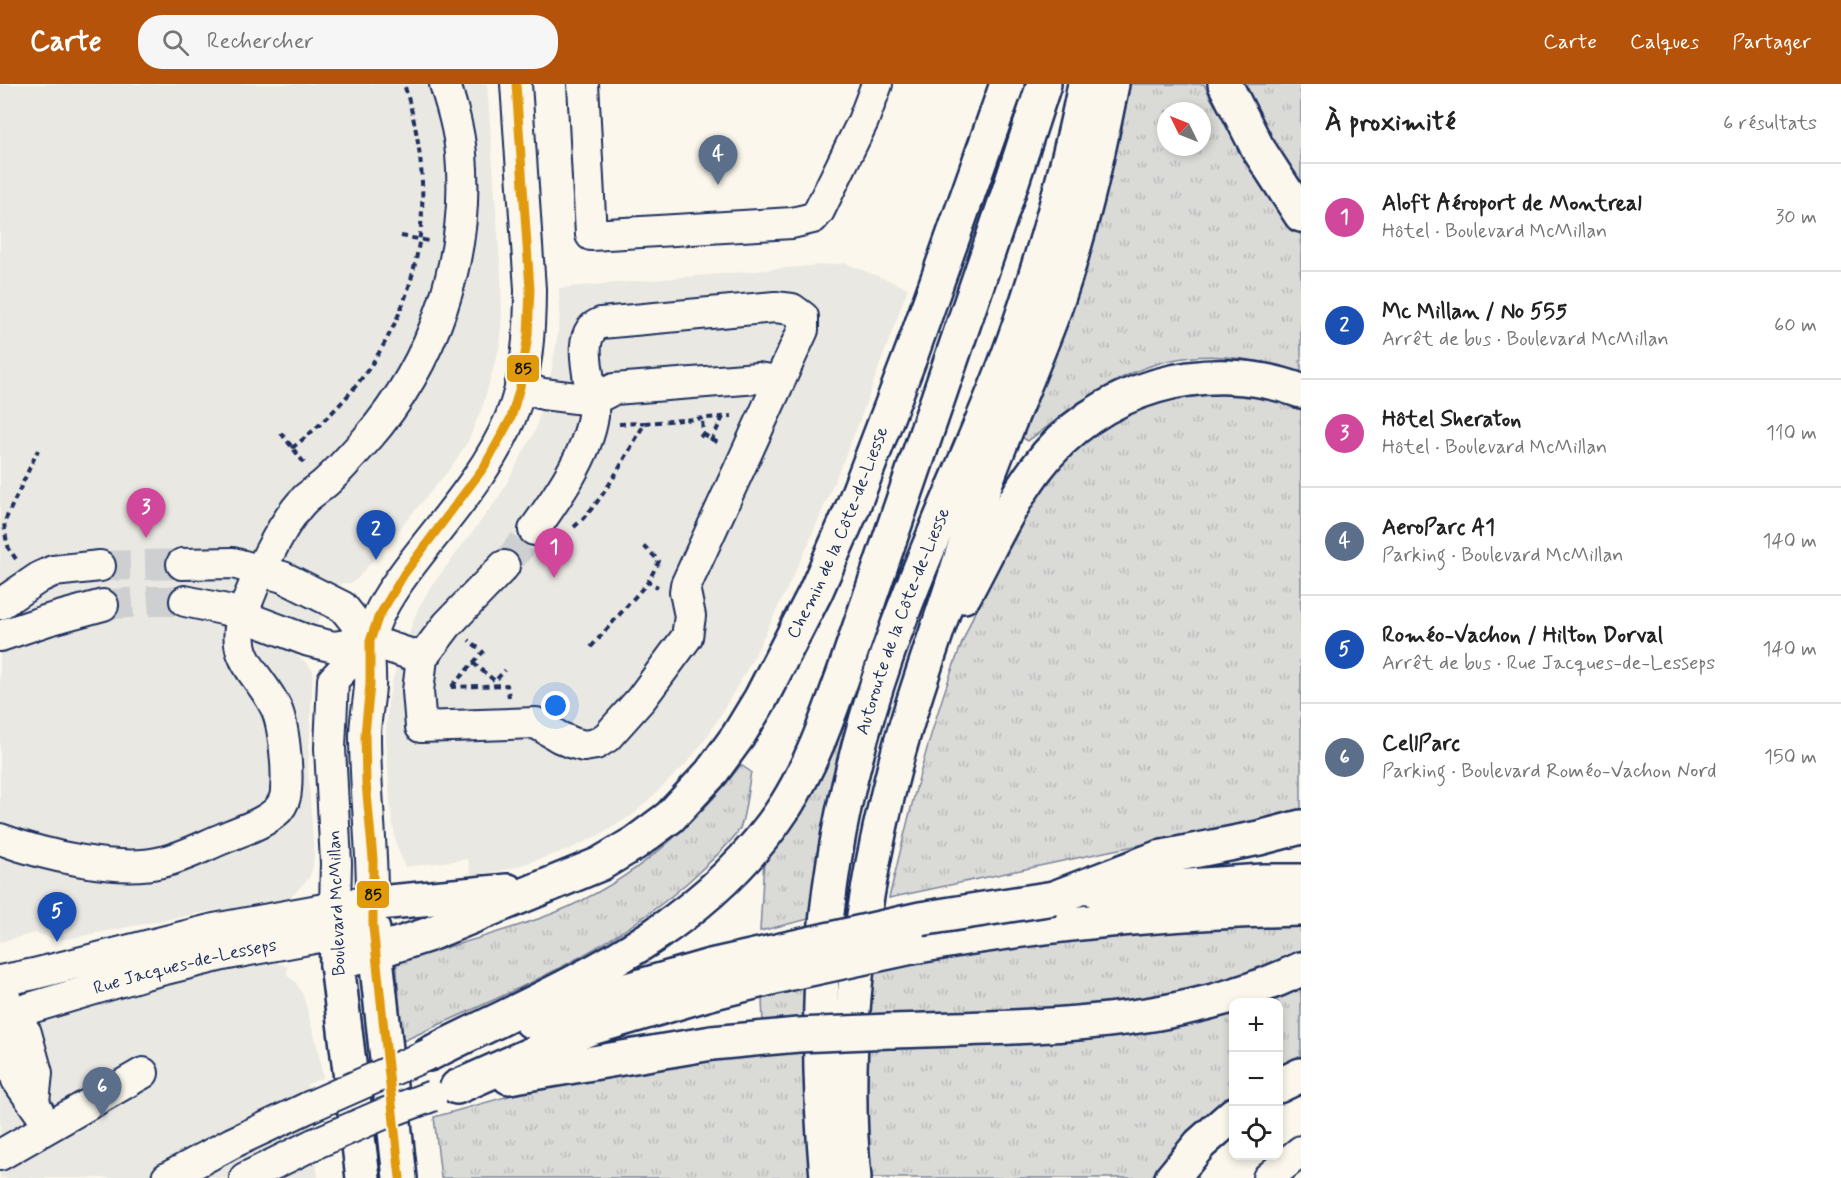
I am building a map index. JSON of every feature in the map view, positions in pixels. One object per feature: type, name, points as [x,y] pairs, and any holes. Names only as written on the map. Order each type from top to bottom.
[{"type":"main road","name":"Chemin de la Côte-de-Liesse","points":[[336,935],[374,928],[427,935],[580,873],[620,853],[670,817],[711,774],[750,716],[814,593],[856,498],[916,341],[1007,84]]},
{"type":"main road","points":[[429,1054],[618,959],[664,930],[712,892],[771,827],[801,779],[817,743],[870,598],[1044,84]]},
{"type":"main road","name":"Autoroute de la Côte-de-Liesse","points":[[827,1178],[820,1071],[823,960],[832,877],[849,789],[872,702],[901,615],[1000,377],[1029,301],[1060,192],[1085,84]]},
{"type":"main road","name":"Autoroute de la Côte-de-Liesse","points":[[854,1178],[850,1056],[855,986],[863,923],[889,791],[911,708],[987,479],[1054,308],[1087,198],[1112,84]]},
{"type":"main road","points":[[1225,84],[1257,147],[1301,215]]},
{"type":"main road","points":[[923,672],[1036,468],[1066,436],[1097,412],[1125,397],[1152,387],[1183,379],[1209,376],[1262,379],[1301,391]]},
{"type":"main road","points":[[1054,898],[1158,858],[1259,838],[1301,827]]},
{"type":"main road","points":[[445,1091],[588,1029],[710,980],[900,923],[1054,898],[1157,887],[1301,881]]},
{"type":"main road","name":"Chemin de la Côte-de-Liesse","points":[[336,935],[543,888]]},
{"type":"main road","points":[[429,1054],[630,989],[791,973],[964,938],[1094,921],[1301,909]]},
{"type":"main road","name":"Boulevard McMillan","points":[[374,928],[400,1178]]},
{"type":"main road","name":"Boulevard McMillan","points":[[336,935],[363,1178]]},
{"type":"main road","points":[[445,1091],[712,1043],[798,1035],[1040,1025],[1121,1018],[1166,1011],[1229,996],[1301,969]]},
{"type":"main road","points":[[1283,1084],[1301,1075]]},
{"type":"main road","points":[[1172,1178],[1200,1144],[1229,1118]]},
{"type":"street","points":[[0,839],[58,855],[103,863],[142,865],[180,856],[256,824],[277,811],[283,803],[286,793],[280,722],[271,700],[245,663],[239,633],[243,616],[266,561],[285,525],[301,505],[325,484],[368,437],[402,391],[429,340],[449,285],[458,246],[463,206],[461,153],[445,84]]},
{"type":"street","name":"Boulevard McMillan","points":[[374,928],[373,859],[366,783],[365,734],[370,685],[370,641],[378,618],[404,574],[484,467],[511,418],[520,387],[528,335],[530,289],[516,84]]},
{"type":"street","points":[[584,84],[591,235],[792,223],[813,218],[819,211],[863,121],[877,84]]},
{"type":"street","points":[[504,566],[447,625],[422,658],[418,691],[421,727],[536,723],[559,737],[584,746],[596,744],[607,737],[655,681],[687,637],[690,616],[685,592],[686,585],[803,330],[802,317],[792,309],[775,307],[594,325],[588,331],[585,339],[593,416],[584,445],[556,497],[534,530]]},
{"type":"street","points":[[520,387],[543,394],[593,400],[614,389],[758,378],[779,381]]},
{"type":"street","points":[[182,564],[266,561],[303,586],[343,607],[370,641]]},
{"type":"street","points":[[0,604],[53,571],[100,566]]},
{"type":"street","points":[[185,601],[204,604],[243,616],[297,637],[334,647],[370,641],[422,658]]},
{"type":"street","points":[[0,636],[103,605]]},
{"type":"street","name":"Boulevard McMillan","points":[[336,935],[336,863],[330,760],[333,680],[370,641]]},
{"type":"street","name":"Rue Jacques-de-Lesseps","points":[[0,981],[214,929],[336,935]]},
{"type":"street","name":"Rue Jacques-de-Lesseps","points":[[5,1016],[197,961],[336,935]]},
{"type":"street","points":[[0,981],[5,1016],[26,1033],[37,1073],[41,1115]]},
{"type":"street","points":[[167,1178],[232,1143],[429,1054]]},
{"type":"street","points":[[0,1155],[41,1115],[143,1073]]},
{"type":"street","points":[[245,1178],[381,1114],[445,1091]]},
{"type":"street","points":[[1268,1178],[1301,1151]]},
{"type":"path","points":[[292,448],[333,413],[364,376],[391,331],[409,284],[419,240],[423,173],[419,139],[404,84]]},
{"type":"path","points":[[401,236],[436,243]]},
{"type":"path","points":[[622,424],[741,415]]},
{"type":"path","points":[[711,441],[723,416]]},
{"type":"path","points":[[702,418],[701,436],[722,445]]},
{"type":"path","points":[[567,533],[585,517],[596,502],[645,423]]},
{"type":"path","points":[[22,566],[9,549],[4,523],[38,450]]},
{"type":"path","points":[[591,647],[648,582],[659,561],[644,546]]},
{"type":"path","points":[[648,582],[661,588]]},
{"type":"path","points":[[443,688],[451,687],[483,652],[461,633]]},
{"type":"path","points":[[473,663],[495,683],[505,670]]},
{"type":"shaded area","points":[[0,84],[487,84],[501,275],[500,345],[482,408],[467,443],[449,470],[357,579],[351,583],[342,583],[297,656],[313,671],[308,771],[314,854],[309,878],[291,897],[67,939],[54,939],[35,933],[0,942]]},
{"type":"shaded area","points":[[845,263],[908,288],[858,425],[808,545],[753,659],[708,736],[686,764],[635,813],[605,832],[570,849],[509,869],[471,876],[468,859],[405,867],[396,844],[390,805],[386,735],[388,703],[393,678],[417,611],[430,588],[499,497],[535,431],[552,369],[560,313],[559,288]]},
{"type":"shaded area","points":[[251,960],[273,961],[288,967],[286,975],[295,981],[303,995],[318,1049],[323,1078],[307,1084],[318,1178],[0,1178],[0,1033]]},
{"type":"green space","points":[[1127,84],[1204,84],[1211,99],[1301,236],[1301,374],[1280,366],[1243,359],[1210,356],[1181,358],[1127,375],[1078,405],[1028,441],[1020,436]]},
{"type":"green space","points":[[1238,84],[1301,84],[1301,190]]},
{"type":"green space","points":[[1236,392],[1269,397],[1301,408],[1301,811],[1271,820],[1114,850],[889,898],[913,798],[958,653],[977,606],[1000,560],[1025,515],[1061,461],[1083,440],[1104,425],[1146,404],[1171,397]]},
{"type":"green space","points":[[840,732],[848,735],[813,918],[760,931],[764,859],[807,801],[837,745]]},
{"type":"green space","points":[[741,765],[751,772],[745,811],[739,830],[716,856],[668,899],[597,947],[558,968],[401,1042],[397,964],[401,960],[541,918],[599,891],[626,875],[676,835],[721,790]]},
{"type":"green space","points":[[1301,926],[1301,954],[1264,971],[1174,996],[1064,1011],[865,1020],[872,972],[990,951],[1108,935]]},
{"type":"green space","points":[[1301,984],[1301,1058],[1283,1066],[1283,998],[1261,998]]},
{"type":"green space","points":[[806,985],[807,1022],[763,1025],[762,997]]},
{"type":"green space","points":[[1229,1008],[1229,1097],[1172,1148],[1151,1178],[870,1178],[866,1156],[865,1050],[1091,1035]]},
{"type":"green space","points":[[804,1050],[812,1178],[441,1178],[434,1117],[609,1068]]},
{"type":"tunnel","points":[[504,566],[534,530]]},
{"type":"tunnel","points":[[100,566],[182,564]]},
{"type":"tunnel","points":[[103,605],[185,601]]},
{"type":"transit line","name":"85","points":[[400,1178],[373,927],[373,859],[366,783],[365,734],[370,685],[370,641],[378,618],[404,574],[484,467],[511,418],[520,387],[528,335],[530,289],[516,84]]},
{"type":"place","name":"AeroParc A1","points":[[718,185]]},
{"type":"place","name":"Hôtel Sheraton","points":[[146,538]]},
{"type":"place","name":"Mc Millan / No 555","points":[[376,560]]},
{"type":"place","name":"Aloft Aéroport de Montreal","points":[[554,578]]},
{"type":"place","name":"Roméo-Vachon / Hilton Dorval","points":[[57,942]]},
{"type":"place","name":"CellParc","points":[[102,1117]]}]
